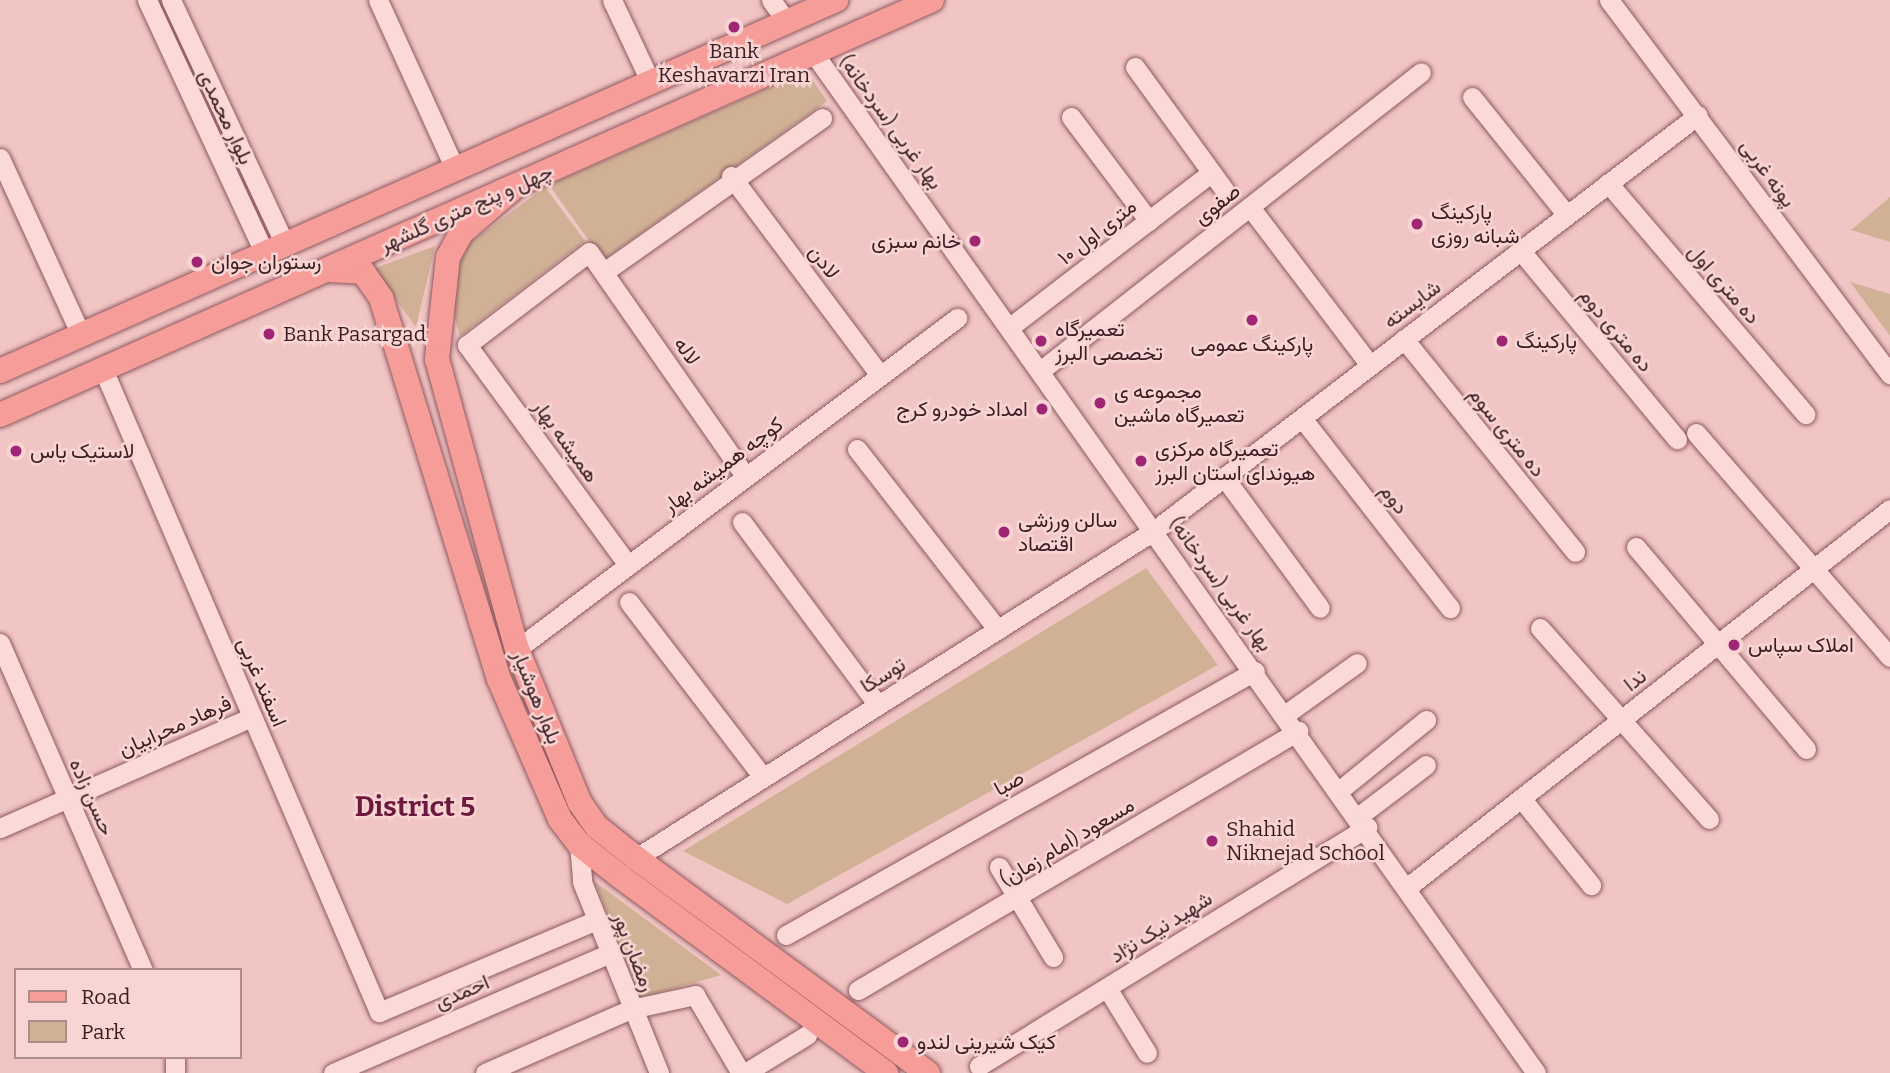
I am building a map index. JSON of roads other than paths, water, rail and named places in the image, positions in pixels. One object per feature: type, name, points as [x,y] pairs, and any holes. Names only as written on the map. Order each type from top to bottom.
[{"type":"main road","name":"چهل و پنج متری گلشهر","points":[[0,371],[836,0]]},
{"type":"main road","name":"چهل و پنج متری گلشهر","points":[[0,415],[517,184],[815,55],[932,0]]},
{"type":"main road","name":"بلوار هوشیار","points":[[517,184],[461,233],[448,257],[437,359],[517,649],[580,803],[597,827],[636,858],[928,1073]]},
{"type":"main road","name":"بلوار هوشیار","points":[[329,270],[363,272],[376,287],[406,366],[499,679],[560,818],[579,844],[886,1073]]},
{"type":"main road","points":[[406,366],[416,338],[426,340],[437,359]]},
{"type":"street","name":"بلوار محمدی","points":[[147,0],[244,210],[275,249]]},
{"type":"street","name":"بلوار محمدی","points":[[170,0],[266,204],[275,249]]},
{"type":"street","points":[[379,0],[455,169]]},
{"type":"street","points":[[612,0],[651,82]]},
{"type":"street","points":[[771,0],[787,22]]},
{"type":"street","name":"پونه غربی","points":[[1608,0],[1698,115],[1890,374]]},
{"type":"street","name":"بهار غربی (سردخانه)","points":[[815,55],[1409,886],[1536,1073]]},
{"type":"street","points":[[1135,67],[1225,191]]},
{"type":"street","name":"صفوی","points":[[1040,371],[1421,72]]},
{"type":"street","points":[[1472,96],[1567,215]]},
{"type":"street","name":"شایسته","points":[[1155,530],[1698,115]]},
{"type":"street","points":[[1071,117],[1149,221]]},
{"type":"street","points":[[604,272],[731,176],[822,118]]},
{"type":"street","points":[[0,158],[81,335]]},
{"type":"street","name":"۱۰ متری اول","points":[[1010,327],[1211,173]]},
{"type":"street","name":"لادن","points":[[731,176],[880,376]]},
{"type":"street","name":"ده متری اول","points":[[1608,183],[1805,414]]},
{"type":"street","points":[[244,210],[256,217],[266,204]]},
{"type":"street","points":[[1250,207],[1370,365]]},
{"type":"street","name":"ده متری دوم","points":[[1520,250],[1677,439]]},
{"type":"street","name":"لاله","points":[[467,345],[589,252],[746,477]]},
{"type":"street","name":"کوچه همیشه بهار","points":[[517,649],[957,318]]},
{"type":"street","name":"ده متری سوم","points":[[1404,339],[1574,552]]},
{"type":"street","name":"همیشه بهار","points":[[467,345],[628,565]]},
{"type":"street","name":"اسفند غربی","points":[[103,369],[379,1012],[597,920]]},
{"type":"street","name":"دوم","points":[[1302,418],[1450,608]]},
{"type":"street","points":[[1696,433],[1890,657]]},
{"type":"street","points":[[858,449],[998,630]]},
{"type":"street","points":[[1224,477],[1320,608]]},
{"type":"street","name":"ندا","points":[[1409,886],[1890,509]]},
{"type":"street","points":[[742,522],[878,705]]},
{"type":"street","name":"توسکا","points":[[636,858],[1155,530]]},
{"type":"street","points":[[1636,547],[1806,749]]},
{"type":"street","points":[[629,602],[763,777]]},
{"type":"street","points":[[1540,628],[1709,819]]},
{"type":"street","name":"حسن زاده","points":[[0,643],[142,968]]},
{"type":"street","points":[[1286,714],[1357,663]]},
{"type":"street","name":"صبا","points":[[786,935],[1255,671]]},
{"type":"street","name":"فرهاد محرابیان","points":[[0,828],[252,717]]},
{"type":"street","points":[[1340,790],[1426,720]]},
{"type":"street","name":"مسعود (امام زمان)","points":[[858,990],[1019,898],[1298,731]]},
{"type":"street","name":"شهید نیک نژاد","points":[[979,1066],[1107,988],[1363,822],[1426,765]]},
{"type":"street","points":[[1521,798],[1591,885]]},
{"type":"street","name":"رمضان پور","points":[[579,844],[582,882],[659,1073]]},
{"type":"street","points":[[999,867],[1053,957]]},
{"type":"street","name":"احمدی","points":[[333,1073],[610,953]]},
{"type":"street","points":[[1107,988],[1147,1053]]},
{"type":"street","points":[[485,1073],[631,1009],[695,995],[743,1073],[807,1035]]},
{"type":"place","name":"Bank Keshavarzi Iran","points":[[734,27]]},
{"type":"place","name":"پارکینگ شبانه روزی","points":[[1417,224]]},
{"type":"place","name":"خانم سبزی","points":[[975,241]]},
{"type":"place","name":"رستوران جوان","points":[[197,262]]},
{"type":"place","name":"پارکینگ عمومی","points":[[1252,320]]},
{"type":"place","name":"Bank Pasargad","points":[[269,334]]},
{"type":"place","name":"تعمیرگاه تخصصی البرز","points":[[1041,341]]},
{"type":"place","name":"پارکینگ","points":[[1502,341]]},
{"type":"place","name":"مجموعه ی تعمیرگاه ماشین","points":[[1100,403]]},
{"type":"place","name":"امداد خودرو کرج","points":[[1042,409]]},
{"type":"place","name":"لاستیک یاس","points":[[16,451]]},
{"type":"place","name":"تعمیرگاه مرکزی هیوندای استان البرز","points":[[1141,461]]},
{"type":"place","name":"سالن ورزشی اقتصاد","points":[[1004,532]]},
{"type":"place","name":"املاک سپاس","points":[[1734,645]]},
{"type":"place","name":"Shahid Niknejad School","points":[[1212,841]]},
{"type":"place","name":"کیک شیرینی لندو","points":[[903,1042]]},
{"type":"district","name":"District 5","points":[[415,807]]}]
